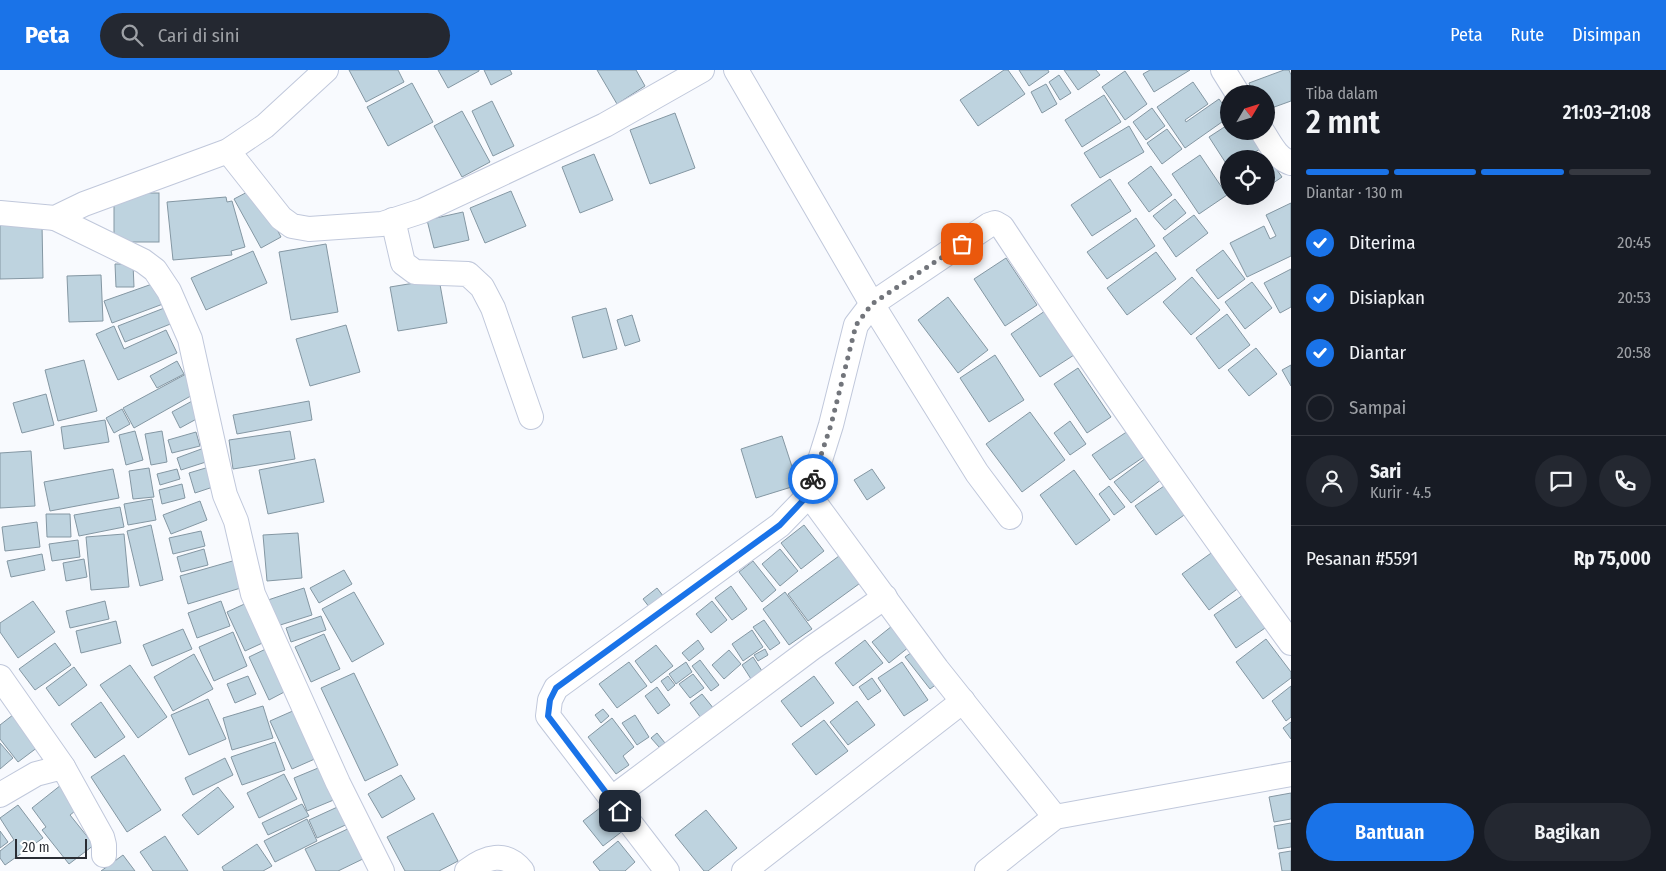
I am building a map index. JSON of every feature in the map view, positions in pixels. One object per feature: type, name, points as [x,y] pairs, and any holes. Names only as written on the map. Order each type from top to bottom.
[{"type":"street","points":[[55,218],[84,204],[228,151],[265,126],[326,70]]},
{"type":"street","points":[[228,151],[281,218],[292,226],[310,228],[382,224],[422,211],[605,125],[702,70]]},
{"type":"street","points":[[736,70],[872,304],[977,473],[1010,517]]},
{"type":"street","points":[[1223,70],[1232,85]]},
{"type":"street","points":[[1268,140],[1284,161],[1291,163]]},
{"type":"street","points":[[0,213],[55,218],[142,261],[155,270],[169,291],[190,339],[225,495],[236,521],[253,594],[338,783],[382,871]]},
{"type":"street","points":[[393,220],[403,262],[415,272],[468,274],[482,287],[493,308],[531,417]]},
{"type":"street","points":[[667,871],[548,716],[550,700],[556,688],[780,525],[809,494],[831,425],[856,325],[872,304],[989,225],[995,223],[1002,227],[1093,364],[1291,643]]},
{"type":"street","points":[[809,494],[963,701],[1055,818]]},
{"type":"street","points":[[611,799],[812,648],[885,597]]},
{"type":"street","points":[[0,678],[62,767],[102,838],[104,855]]},
{"type":"street","points":[[744,871],[963,701]]},
{"type":"street","points":[[0,795],[36,774],[62,767]]},
{"type":"street","points":[[987,871],[1055,818],[1291,774]]},
{"type":"street","points":[[467,871],[483,860],[503,856],[517,865],[522,871]]},
{"type":"building","points":[[349,70],[398,70],[404,82],[366,102]]},
{"type":"building","points":[[438,70],[479,70],[479,71],[448,88]]},
{"type":"building","points":[[484,70],[510,70],[512,74],[491,85]]},
{"type":"building","points":[[597,70],[636,70],[645,86],[617,104]]},
{"type":"building","points":[[1004,70],[1008,70],[1025,94],[978,126],[960,100]]},
{"type":"building","points":[[1019,70],[1048,70],[1049,72],[1029,86]]},
{"type":"building","points":[[1064,70],[1096,70],[1100,75],[1078,90]]},
{"type":"building","points":[[1150,70],[1190,70],[1154,92],[1143,74]]},
{"type":"building","points":[[1284,70],[1289,70],[1291,75],[1291,101],[1275,107],[1275,85],[1250,85],[1249,83]]},
{"type":"building","points":[[1125,71],[1147,104],[1125,120],[1102,87]]},
{"type":"building","points":[[1059,75],[1071,93],[1060,100],[1049,82]]},
{"type":"building","points":[[1193,82],[1208,104],[1185,120],[1186,122],[1219,99],[1220,123],[1185,148],[1157,107]]},
{"type":"building","points":[[412,83],[433,122],[388,146],[367,107]]},
{"type":"building","points":[[1046,84],[1057,104],[1042,113],[1031,92]]},
{"type":"building","points":[[1104,95],[1121,122],[1082,147],[1065,120]]},
{"type":"building","points":[[492,101],[514,146],[493,156],[472,111]]},
{"type":"building","points":[[1152,108],[1165,126],[1146,140],[1133,122]]},
{"type":"building","points":[[462,111],[490,162],[462,177],[434,126]]},
{"type":"building","points":[[675,113],[695,168],[650,184],[630,130]]},
{"type":"building","points":[[1129,126],[1144,152],[1100,178],[1084,153]]},
{"type":"building","points":[[1167,129],[1182,149],[1162,164],[1147,143]]},
{"type":"building","points":[[1220,130],[1220,140],[1254,140],[1260,149],[1220,150],[1220,154],[1209,137]]},
{"type":"building","points":[[594,154],[613,200],[580,213],[562,167]]},
{"type":"building","points":[[1200,155],[1220,185],[1220,200],[1199,214],[1172,174]]},
{"type":"building","points":[[1151,166],[1172,195],[1149,212],[1128,183]]},
{"type":"building","points":[[1275,167],[1282,177],[1275,182]]},
{"type":"building","points":[[1110,179],[1131,211],[1092,236],[1071,205]]},
{"type":"building","points":[[255,188],[281,237],[261,248],[234,199]]},
{"type":"building","points":[[511,191],[526,226],[485,243],[470,208]]},
{"type":"building","points":[[114,193],[159,193],[159,242],[114,242]]},
{"type":"building","points":[[226,197],[227,202],[232,201],[245,247],[231,251],[232,255],[173,260],[167,202]]},
{"type":"building","points":[[1175,199],[1186,213],[1165,230],[1153,216]]},
{"type":"building","points":[[1291,203],[1291,256],[1247,277],[1230,243],[1264,226],[1270,239],[1276,236],[1266,215]]},
{"type":"building","points":[[463,212],[469,240],[434,248],[427,220]]},
{"type":"building","points":[[1194,215],[1208,233],[1176,257],[1163,238]]},
{"type":"building","points":[[1136,218],[1155,246],[1107,279],[1087,252]]},
{"type":"building","points":[[0,224],[42,224],[43,278],[0,279]]},
{"type":"building","points":[[326,244],[338,312],[291,320],[279,252]]},
{"type":"building","points":[[1223,250],[1245,279],[1218,299],[1196,270]]},
{"type":"building","points":[[253,251],[267,283],[206,310],[191,278]]},
{"type":"building","points":[[1156,252],[1176,279],[1127,315],[1107,288]]},
{"type":"building","points":[[1006,258],[1037,305],[1005,326],[974,279]]},
{"type":"building","points":[[115,264],[133,264],[134,287],[116,287]]},
{"type":"building","points":[[1291,269],[1291,307],[1280,313],[1264,283]]},
{"type":"building","points":[[101,275],[103,321],[69,322],[67,276]]},
{"type":"building","points":[[1192,277],[1220,310],[1191,335],[1163,302]]},
{"type":"building","points":[[439,279],[447,323],[398,331],[390,287]]},
{"type":"building","points":[[1252,282],[1272,308],[1245,329],[1225,302]]},
{"type":"building","points":[[155,283],[163,304],[112,323],[104,301]]},
{"type":"building","points":[[948,297],[988,350],[958,373],[918,320]]},
{"type":"building","points":[[172,305],[178,321],[125,342],[118,326]]},
{"type":"building","points":[[606,308],[617,349],[583,358],[572,317]]},
{"type":"building","points":[[1045,311],[1074,355],[1040,377],[1011,334]]},
{"type":"building","points":[[1227,314],[1250,345],[1219,369],[1196,338]]},
{"type":"building","points":[[632,315],[640,341],[625,346],[617,320]]},
{"type":"building","points":[[346,325],[360,372],[310,386],[296,339]]},
{"type":"building","points":[[114,326],[124,349],[166,330],[177,353],[118,380],[96,334]]},
{"type":"building","points":[[1256,348],[1277,374],[1249,396],[1228,370]]},
{"type":"building","points":[[995,355],[1024,400],[989,422],[960,378]]},
{"type":"building","points":[[84,360],[97,411],[58,421],[45,370]]},
{"type":"building","points":[[177,361],[184,374],[157,388],[150,376]]},
{"type":"building","points":[[1291,365],[1291,386],[1282,370]]},
{"type":"building","points":[[1078,368],[1111,417],[1087,433],[1054,384]]},
{"type":"building","points":[[186,374],[196,393],[134,428],[123,408]]},
{"type":"building","points":[[46,394],[54,425],[22,433],[13,403]]},
{"type":"building","points":[[194,400],[202,416],[180,428],[172,412]]},
{"type":"building","points":[[309,401],[312,420],[237,434],[233,415]]},
{"type":"building","points":[[122,409],[130,424],[114,433],[106,418]]},
{"type":"building","points":[[1030,412],[1065,460],[1022,492],[986,444]]},
{"type":"building","points":[[105,420],[109,442],[64,449],[61,427]]},
{"type":"building","points":[[1070,421],[1086,444],[1070,455],[1054,433]]},
{"type":"building","points":[[135,431],[143,460],[126,465],[119,435]]},
{"type":"building","points":[[162,431],[167,462],[151,465],[145,434]]},
{"type":"building","points":[[290,431],[295,459],[233,469],[229,440]]},
{"type":"building","points":[[1128,431],[1145,456],[1110,480],[1092,455]]},
{"type":"building","points":[[196,432],[200,446],[172,453],[168,440]]},
{"type":"building","points":[[782,436],[798,485],[756,498],[741,449]]},
{"type":"building","points":[[204,448],[209,461],[181,470],[177,458]]},
{"type":"building","points":[[31,451],[35,506],[0,508],[0,453]]},
{"type":"building","points":[[1146,458],[1162,479],[1131,503],[1114,482]]},
{"type":"building","points":[[315,459],[324,502],[268,514],[259,470]]},
{"type":"building","points":[[209,467],[216,486],[195,493],[189,473]]},
{"type":"building","points":[[149,468],[154,497],[133,499],[129,471]]},
{"type":"building","points":[[113,469],[119,498],[50,511],[44,482]]},
{"type":"building","points":[[177,469],[180,479],[160,485],[157,474]]},
{"type":"building","points":[[872,469],[885,488],[867,500],[854,480]]},
{"type":"building","points":[[1074,470],[1110,520],[1076,545],[1040,495]]},
{"type":"building","points":[[182,484],[185,498],[162,504],[159,490]]},
{"type":"building","points":[[1167,484],[1187,513],[1156,535],[1135,506]]},
{"type":"building","points":[[1109,486],[1125,507],[1114,515],[1099,494]]},
{"type":"building","points":[[152,499],[156,520],[128,525],[124,504]]},
{"type":"building","points":[[200,501],[207,520],[171,534],[163,515]]},
{"type":"building","points":[[120,507],[124,527],[79,536],[74,515]]},
{"type":"building","points":[[46,514],[70,514],[71,537],[47,537]]},
{"type":"building","points":[[37,522],[40,547],[5,551],[2,527]]},
{"type":"building","points":[[151,525],[163,580],[140,586],[127,531]]},
{"type":"building","points":[[804,525],[824,551],[801,569],[781,543]]},
{"type":"building","points":[[201,531],[205,546],[173,554],[169,538]]},
{"type":"building","points":[[298,533],[302,578],[267,581],[263,535]]},
{"type":"building","points":[[124,534],[129,587],[91,590],[86,537]]},
{"type":"building","points":[[78,540],[80,557],[52,561],[49,544]]},
{"type":"building","points":[[204,549],[208,565],[181,572],[177,557]]},
{"type":"building","points":[[780,549],[798,571],[780,586],[762,564]]},
{"type":"building","points":[[1214,551],[1240,587],[1209,610],[1182,574]]},
{"type":"building","points":[[843,553],[863,581],[808,621],[788,594]]},
{"type":"building","points":[[42,554],[45,570],[11,577],[7,561]]},
{"type":"building","points":[[84,559],[87,577],[66,581],[63,563]]},
{"type":"building","points":[[236,560],[244,587],[188,604],[180,576]]},
{"type":"building","points":[[753,561],[776,590],[762,602],[739,572]]},
{"type":"building","points":[[344,570],[352,584],[319,603],[310,588]]},
{"type":"building","points":[[731,586],[747,609],[732,620],[715,598]]},
{"type":"building","points":[[304,588],[312,615],[277,626],[268,600]]},
{"type":"building","points":[[657,588],[667,601],[653,612],[643,599]]},
{"type":"building","points":[[354,592],[384,644],[352,662],[322,609]]},
{"type":"building","points":[[785,592],[812,629],[789,645],[763,609]]},
{"type":"building","points":[[1246,593],[1268,626],[1236,648],[1214,615]]},
{"type":"building","points":[[33,601],[55,632],[18,658],[0,632],[0,623]]},
{"type":"building","points":[[105,601],[109,619],[70,628],[66,611]]},
{"type":"building","points":[[221,601],[230,626],[197,638],[188,613]]},
{"type":"building","points":[[251,601],[269,640],[245,651],[227,612]]},
{"type":"building","points":[[712,601],[727,620],[711,633],[696,614]]},
{"type":"building","points":[[321,616],[326,630],[291,642],[286,628]]},
{"type":"building","points":[[764,620],[780,643],[770,650],[753,627]]},
{"type":"building","points":[[116,621],[121,643],[81,653],[76,631]]},
{"type":"building","points":[[897,622],[914,643],[889,663],[872,642]]},
{"type":"building","points":[[183,629],[192,649],[152,666],[143,645]]},
{"type":"building","points":[[752,630],[763,647],[743,661],[732,644]]},
{"type":"building","points":[[233,632],[247,666],[214,681],[199,647]]},
{"type":"building","points":[[324,634],[340,669],[311,682],[295,647]]},
{"type":"building","points":[[1266,639],[1291,672],[1291,678],[1263,699],[1236,662]]},
{"type":"building","points":[[698,640],[704,649],[689,661],[682,653]]},
{"type":"building","points":[[865,640],[883,663],[853,686],[835,663]]},
{"type":"building","points":[[55,643],[71,665],[35,690],[19,669]]},
{"type":"building","points":[[656,645],[673,666],[651,683],[635,661]]},
{"type":"building","points":[[270,647],[290,689],[269,700],[249,657]]},
{"type":"building","points":[[918,648],[942,680],[930,689],[905,657]]},
{"type":"building","points":[[765,649],[768,655],[758,661],[754,655]]},
{"type":"building","points":[[729,650],[741,664],[724,679],[712,665]]},
{"type":"building","points":[[194,654],[213,689],[173,711],[154,677]]},
{"type":"building","points":[[753,657],[762,671],[751,679],[742,665]]},
{"type":"building","points":[[700,660],[719,685],[711,691],[692,666]]},
{"type":"building","points":[[629,662],[647,686],[617,708],[599,684]]},
{"type":"building","points":[[686,662],[692,672],[676,684],[669,674]]},
{"type":"building","points":[[902,662],[928,700],[904,716],[878,678]]},
{"type":"building","points":[[130,665],[167,717],[138,738],[100,685]]},
{"type":"building","points":[[74,667],[87,685],[59,706],[46,688]]},
{"type":"building","points":[[354,673],[398,765],[365,781],[321,688]]},
{"type":"building","points":[[693,674],[704,688],[690,698],[679,684]]},
{"type":"building","points":[[248,676],[256,694],[235,703],[227,684]]},
{"type":"building","points":[[668,676],[675,685],[668,691],[661,681]]},
{"type":"building","points":[[814,676],[834,703],[801,727],[781,701]]},
{"type":"building","points":[[872,678],[881,691],[868,700],[859,687]]},
{"type":"building","points":[[1291,686],[1291,717],[1286,721],[1272,701]]},
{"type":"building","points":[[657,687],[670,705],[658,714],[645,696]]},
{"type":"building","points":[[702,694],[714,709],[701,718],[690,703]]},
{"type":"building","points":[[208,699],[226,739],[189,755],[171,715]]},
{"type":"building","points":[[857,701],[875,725],[848,745],[830,722]]},
{"type":"building","points":[[101,702],[125,737],[95,758],[71,724]]},
{"type":"building","points":[[263,706],[273,738],[232,750],[223,718]]},
{"type":"building","points":[[603,709],[609,716],[601,723],[595,715]]},
{"type":"building","points":[[295,710],[317,758],[292,769],[270,721]]},
{"type":"building","points":[[18,711],[42,744],[18,762],[0,739],[0,725]]},
{"type":"building","points":[[635,715],[649,737],[637,745],[622,723]]},
{"type":"building","points":[[612,718],[634,747],[623,756],[629,765],[616,774],[588,737]]},
{"type":"building","points":[[824,720],[848,751],[816,775],[792,744]]},
{"type":"building","points":[[1291,722],[1291,739],[1283,728]]},
{"type":"building","points":[[657,733],[665,743],[659,747],[651,738]]},
{"type":"building","points":[[275,742],[285,770],[242,785],[231,757]]},
{"type":"building","points":[[0,743],[13,758],[0,769]]},
{"type":"building","points":[[124,755],[161,810],[127,832],[91,777]]},
{"type":"building","points":[[225,758],[233,775],[193,795],[185,778]]},
{"type":"building","points":[[323,766],[336,799],[307,811],[294,778]]},
{"type":"building","points":[[284,774],[297,799],[259,818],[247,793]]},
{"type":"building","points":[[401,775],[415,799],[382,818],[368,794]]},
{"type":"building","points":[[61,785],[79,808],[70,815],[94,845],[69,864],[42,830],[46,827],[32,808]]},
{"type":"building","points":[[218,787],[234,807],[198,835],[182,815]]},
{"type":"building","points":[[1291,793],[1291,819],[1274,822],[1269,797]]},
{"type":"building","points":[[302,804],[309,816],[268,835],[262,823]]},
{"type":"building","points":[[344,804],[352,822],[317,838],[309,820]]},
{"type":"building","points":[[605,804],[624,830],[603,846],[583,821]]},
{"type":"building","points":[[18,805],[43,838],[5,865],[0,858],[0,851],[14,840],[0,818]]},
{"type":"building","points":[[706,810],[737,848],[708,871],[704,871],[675,835]]},
{"type":"building","points":[[433,813],[458,861],[439,871],[405,871],[387,837]]},
{"type":"building","points":[[307,819],[317,841],[275,862],[264,841]]},
{"type":"building","points":[[1291,823],[1291,847],[1278,849],[1274,826]]},
{"type":"building","points":[[354,826],[369,856],[338,871],[316,871],[305,849]]},
{"type":"building","points":[[0,831],[8,842],[0,848]]},
{"type":"building","points":[[165,836],[188,871],[153,871],[140,852]]},
{"type":"building","points":[[618,841],[635,862],[625,871],[600,871],[593,862]]},
{"type":"building","points":[[257,844],[272,866],[263,871],[224,871],[222,867]]},
{"type":"building","points":[[1291,851],[1291,871],[1282,871],[1279,853]]},
{"type":"building","points":[[123,855],[135,871],[101,871]]},
{"type":"way so far","points":[[813,479],[831,425],[846,358],[856,325],[872,304],[962,244]]},
{"type":"route","points":[[620,811],[548,716],[550,700],[556,688],[780,525],[809,494],[813,479]]}]
